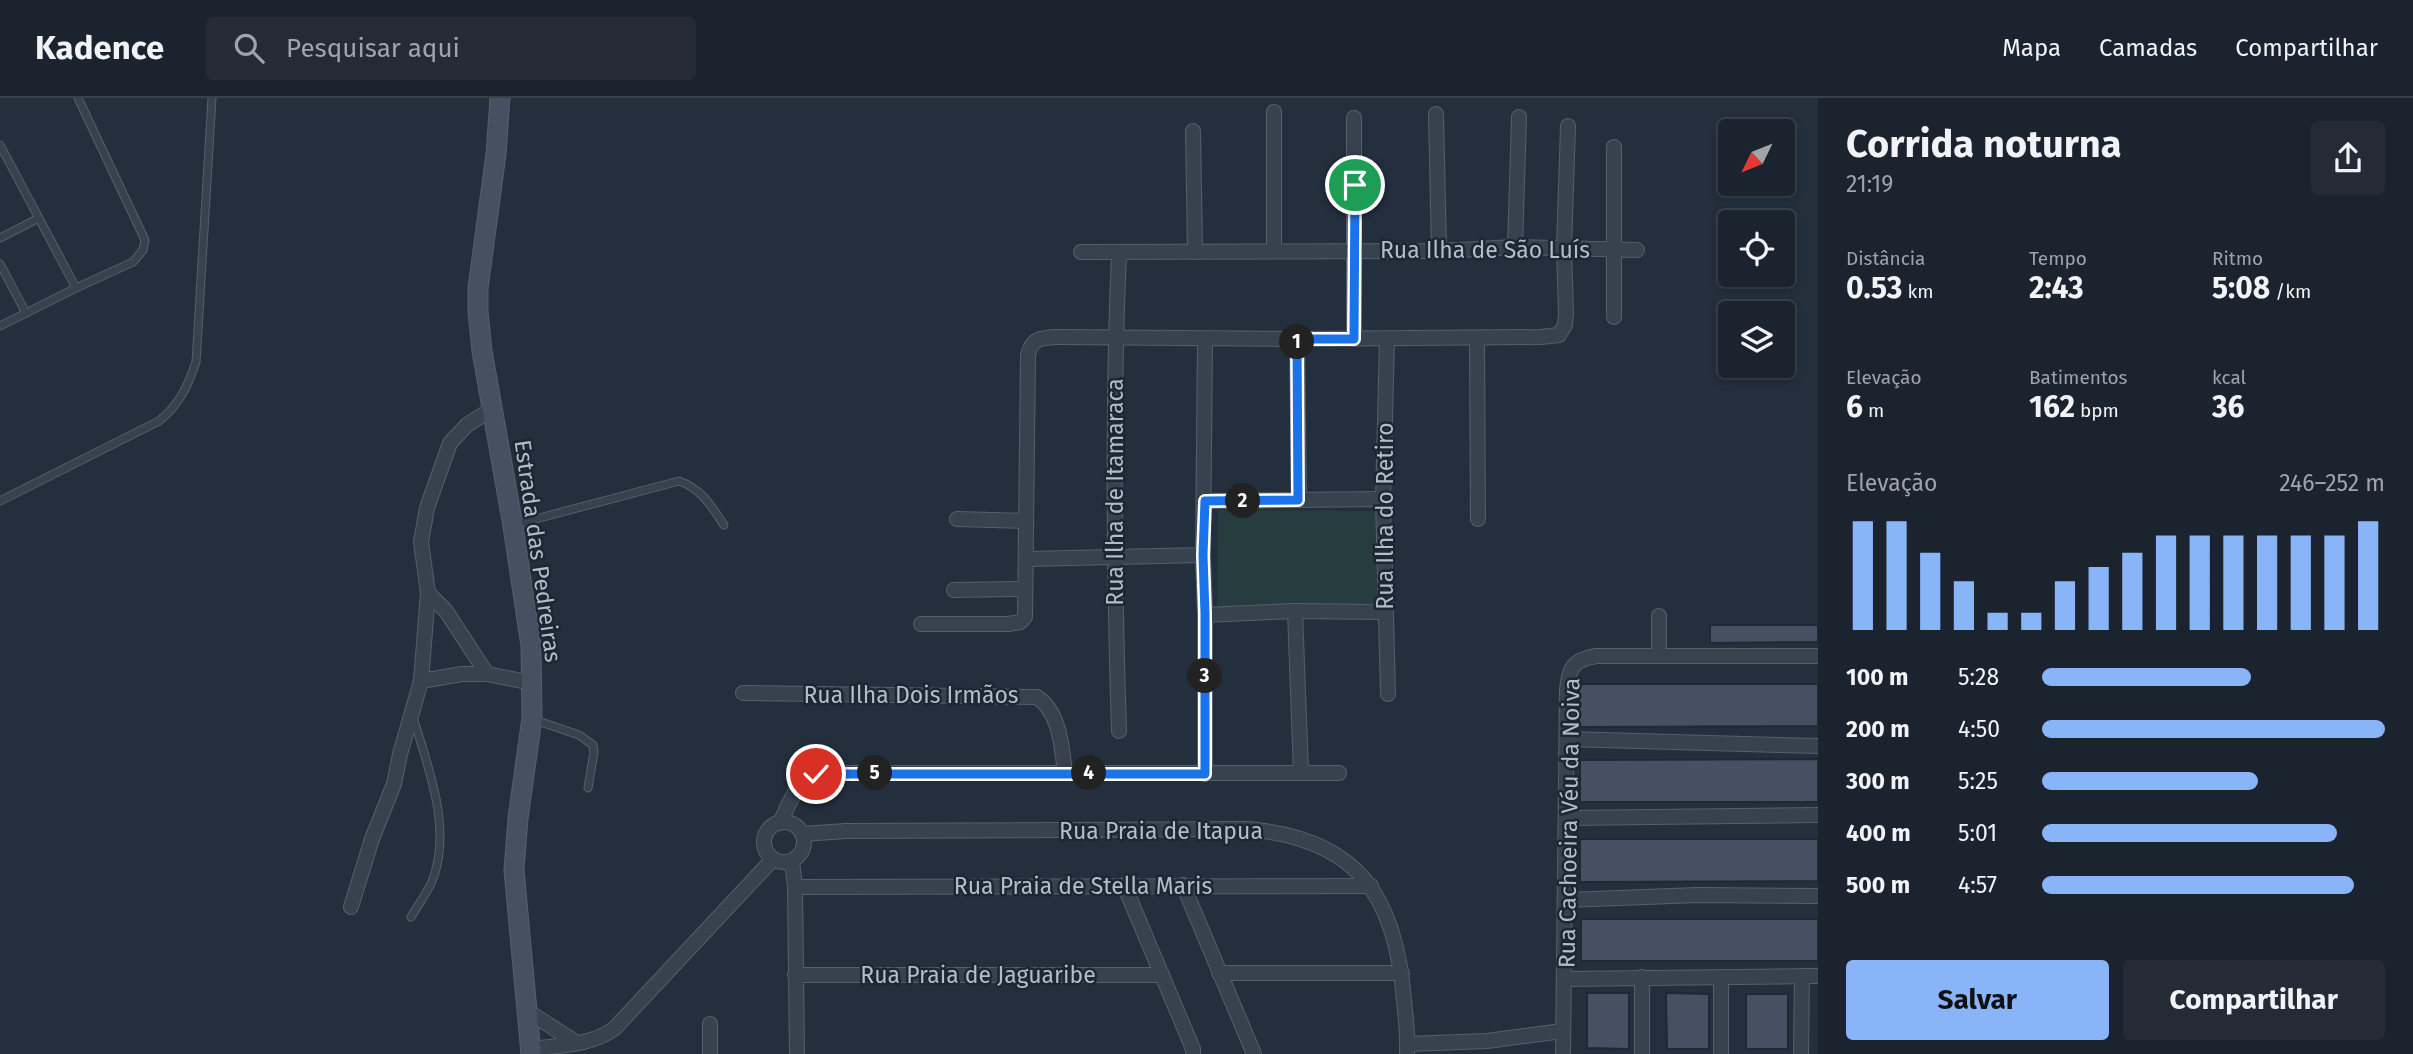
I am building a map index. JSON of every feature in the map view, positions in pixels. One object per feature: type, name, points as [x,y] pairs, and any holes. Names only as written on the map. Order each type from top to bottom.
[{"type":"street","name":"Estrada das Pedreiras","points":[[500,98],[496,154],[478,288],[482,351],[531,646],[532,718],[518,818],[514,870],[531,1051]]},
{"type":"street","points":[[1274,112],[1274,251]]},
{"type":"street","points":[[1436,114],[1439,251]]},
{"type":"street","points":[[1515,247],[1519,117]]},
{"type":"street","points":[[1354,118],[1354,339]]},
{"type":"street","points":[[921,624],[1015,624],[1025,617],[1028,360],[1032,343],[1041,338],[1387,339],[1555,337],[1561,333],[1566,314],[1564,248],[1568,126]]},
{"type":"street","points":[[1193,131],[1195,253]]},
{"type":"street","points":[[1614,147],[1614,317]]},
{"type":"street","name":"Rua Ilha de São Luís","points":[[1081,252],[1119,254],[1439,251],[1515,247],[1637,250]]},
{"type":"street","name":"Rua Ilha de Itamaraca","points":[[1119,254],[1115,337],[1114,558],[1119,731]]},
{"type":"street","points":[[1205,338],[1205,774]]},
{"type":"street","points":[[1477,338],[1478,519]]},
{"type":"street","points":[[1297,339],[1298,500]]},
{"type":"street","name":"Rua Ilha do Retiro","points":[[1387,339],[1383,499],[1388,694]]},
{"type":"street","points":[[351,907],[372,839],[394,784],[421,681],[428,593],[421,542],[431,497],[450,443],[467,425],[492,409]]},
{"type":"street","points":[[1205,501],[1383,499]]},
{"type":"street","points":[[957,519],[1026,521]]},
{"type":"street","points":[[1027,559],[1203,555]]},
{"type":"street","points":[[954,590],[1026,596]]},
{"type":"street","points":[[428,593],[446,611],[487,674]]},
{"type":"street","points":[[1295,611],[1301,773]]},
{"type":"street","points":[[1205,614],[1384,612]]},
{"type":"street","points":[[1659,616],[1659,655]]},
{"type":"street","name":"Rua Cachoeira Véu da Noiva","points":[[1563,1054],[1568,680],[1571,669],[1577,661],[1596,656],[1818,656]]},
{"type":"street","points":[[421,681],[462,674],[487,674],[532,683]]},
{"type":"street","name":"Rua Ilha Dois Irmãos","points":[[743,693],[1037,696],[1044,702],[1057,726],[1062,742],[1065,773]]},
{"type":"street","points":[[1567,739],[1818,746]]},
{"type":"street","points":[[780,823],[795,789],[809,776],[816,774],[1339,774]]},
{"type":"street","points":[[1566,818],[1818,815]]},
{"type":"street","points":[[780,823],[793,824],[802,834],[802,853],[792,861],[785,863],[773,859],[765,848],[764,841],[769,829],[780,823]]},
{"type":"street","name":"Rua Praia de Itapua","points":[[802,834],[1019,830],[1269,831],[1303,839],[1342,857],[1371,886],[1387,916],[1402,973],[1407,1049]]},
{"type":"street","points":[[531,1051],[600,1039],[614,1029],[773,859]]},
{"type":"street","points":[[792,861],[795,887],[797,1054]]},
{"type":"street","points":[[1124,885],[1193,1054]]},
{"type":"street","points":[[1183,885],[1254,1054]]},
{"type":"street","name":"Rua Praia de Stella Maris","points":[[795,887],[1371,886]]},
{"type":"street","points":[[1566,900],[1698,895],[1818,896]]},
{"type":"street","points":[[1219,973],[1402,973]]},
{"type":"street","name":"Rua Praia de Jaguaribe","points":[[795,975],[1162,975]]},
{"type":"street","points":[[1801,976],[1801,1054]]},
{"type":"street","points":[[1565,979],[1818,976]]},
{"type":"street","points":[[1642,977],[1642,1054]]},
{"type":"street","points":[[1721,977],[1721,1054]]},
{"type":"street","points":[[527,1011],[577,1043]]},
{"type":"street","points":[[710,1024],[710,1054]]},
{"type":"street","points":[[1407,1049],[1486,1048],[1562,1031]]},
{"type":"lane","points":[[0,326],[133,262],[143,250],[145,240],[78,98]]},
{"type":"lane","points":[[0,501],[159,421],[171,411],[188,384],[196,362],[212,98]]},
{"type":"lane","points":[[0,147],[76,288]]},
{"type":"lane","points":[[0,238],[38,218]]},
{"type":"lane","points":[[0,264],[26,313]]},
{"type":"lane","points":[[513,526],[680,481],[693,486],[704,496],[724,525]]},
{"type":"lane","points":[[411,917],[433,879],[439,848],[438,817],[432,779],[412,713]]},
{"type":"lane","points":[[532,718],[579,735],[593,745],[588,789]]},
{"type":"green space","points":[[1218,510],[1381,511],[1379,603],[1217,610]]},
{"type":"building","points":[[1710,625],[1818,625],[1818,642],[1710,643]]},
{"type":"building","points":[[1579,684],[1818,684],[1818,726],[1579,727]]},
{"type":"building","points":[[1818,759],[1818,802],[1580,802],[1580,760]]},
{"type":"building","points":[[1580,839],[1818,839],[1818,881],[1580,882]]},
{"type":"building","points":[[1581,919],[1818,919],[1818,961],[1581,961]]},
{"type":"building","points":[[1587,993],[1629,993],[1629,1049],[1587,1048]]},
{"type":"building","points":[[1666,993],[1709,994],[1709,1049],[1667,1049]]},
{"type":"building","points":[[1746,994],[1788,994],[1788,1049],[1746,1049]]},
{"type":"route","points":[[816,774],[1205,774],[1205,501],[1298,500],[1297,339],[1354,339],[1355,185]]}]
